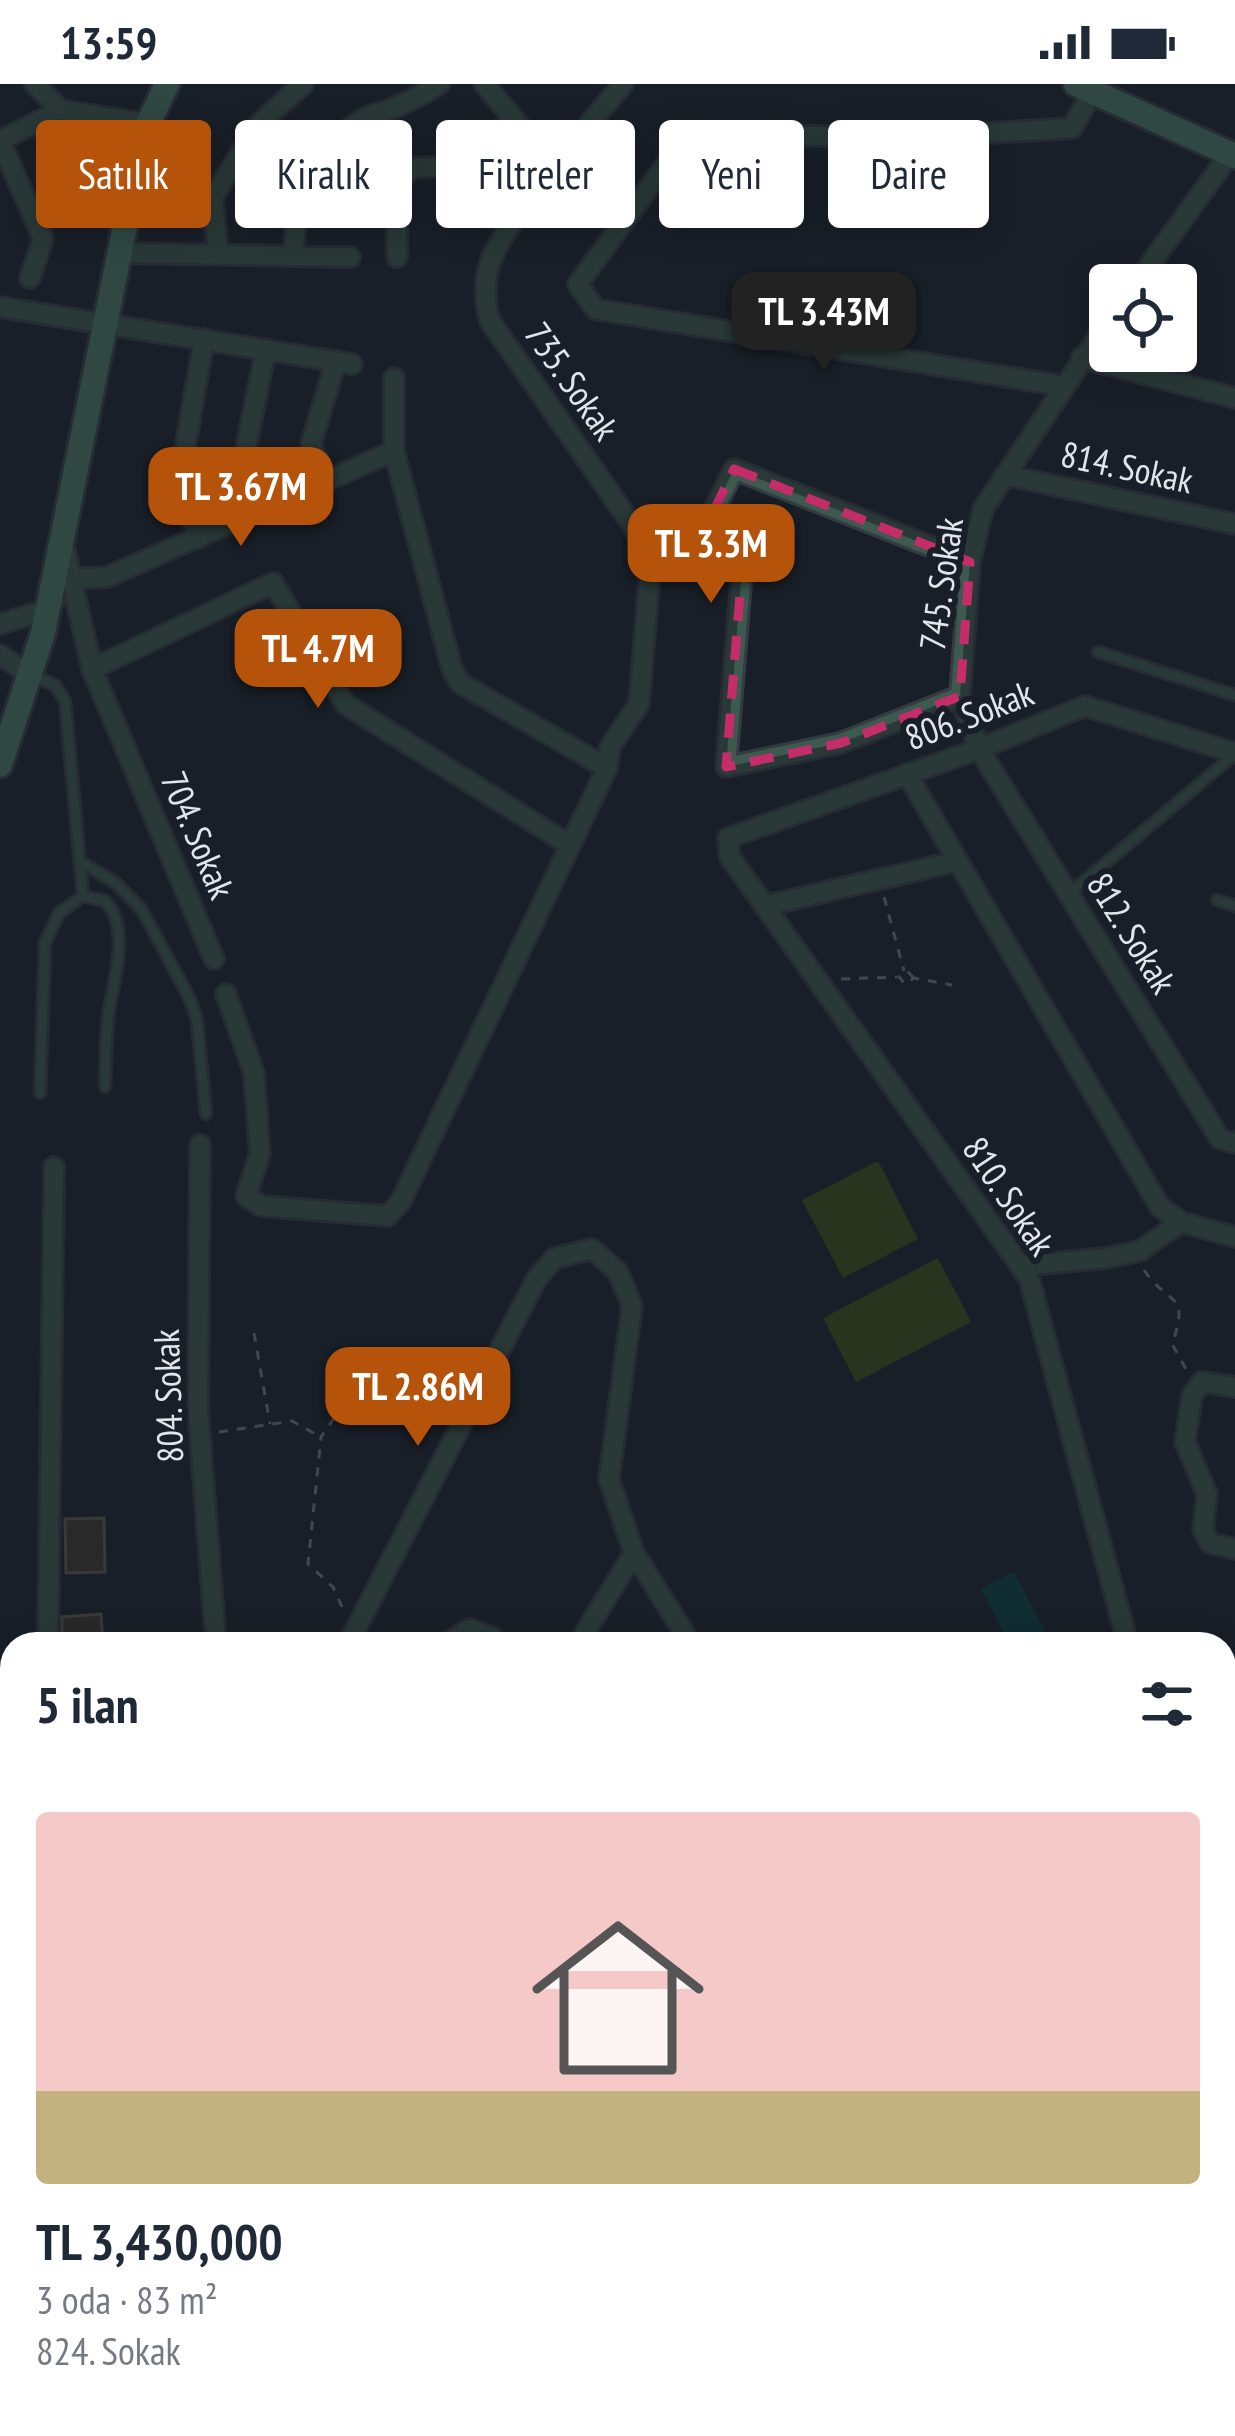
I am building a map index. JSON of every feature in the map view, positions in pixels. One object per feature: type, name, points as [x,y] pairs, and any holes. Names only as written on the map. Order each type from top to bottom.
[{"type":"main road","points":[[150,120],[167,84]]},
{"type":"main road","points":[[1084,88],[1233,155]]},
{"type":"main road","points":[[0,765],[48,609],[125,228]]},
{"type":"street","points":[[35,84],[61,110],[123,120]]},
{"type":"street","points":[[218,254],[213,197],[259,124],[303,84]]},
{"type":"street","points":[[294,256],[298,195],[328,148],[364,118],[439,84]]},
{"type":"street","points":[[398,257],[397,181],[414,168],[454,166],[514,119],[484,84]]},
{"type":"street","points":[[594,120],[623,84]]},
{"type":"street","points":[[1063,386],[595,309],[578,284],[689,134],[910,138],[1072,128],[1084,88]]},
{"type":"street","points":[[30,278],[43,239],[0,141],[61,110]]},
{"type":"street","points":[[1151,264],[1233,155]]},
{"type":"street","name":"735. Sokak","points":[[511,228],[494,251],[483,297],[490,321],[633,526],[646,554],[649,583],[639,704],[610,747],[607,768],[568,844]]},
{"type":"street","points":[[120,253],[350,257]]},
{"type":"street","points":[[0,307],[344,363],[311,444],[326,483]]},
{"type":"street","points":[[197,538],[180,477],[204,339]]},
{"type":"street","name":"745. Sokak","points":[[979,749],[960,696],[970,562],[982,509],[1089,348]]},
{"type":"street","points":[[257,512],[245,452],[266,349]]},
{"type":"street","points":[[1082,358],[1235,398]]},
{"type":"street","points":[[394,378],[394,451],[452,669],[460,683],[607,768]]},
{"type":"street","points":[[0,624],[48,609],[71,579],[107,577],[394,451]]},
{"type":"street","name":"806. Sokak","points":[[960,696],[842,743],[726,766],[742,570],[715,508],[734,469],[970,562]]},
{"type":"street","name":"814. Sokak","points":[[1005,475],[1235,524]]},
{"type":"street","name":"704. Sokak","points":[[63,541],[92,669],[214,959]]},
{"type":"street","points":[[92,669],[273,583],[345,704],[568,844],[544,905],[401,1202],[388,1216],[261,1206],[245,1196],[260,1154],[254,1073],[226,994]]},
{"type":"street","points":[[0,655],[29,674]]},
{"type":"street","name":"806. Sokak","points":[[728,838],[1085,706],[1235,754]]},
{"type":"street","name":"812. Sokak","points":[[979,749],[1220,1139],[1235,1143]]},
{"type":"street","points":[[907,774],[1160,1207],[1181,1222],[1235,1237]]},
{"type":"street","name":"810. Sokak","points":[[728,838],[730,857],[1029,1278],[1125,1632]]},
{"type":"street","points":[[764,906],[958,861]]},
{"type":"street","name":"804. Sokak","points":[[200,1145],[200,1435],[215,1632]]},
{"type":"street","points":[[48,1632],[54,1167]]},
{"type":"street","points":[[1020,1266],[1140,1251],[1181,1222]]},
{"type":"street","points":[[354,1632],[537,1278],[555,1258],[592,1249],[618,1272],[632,1306],[609,1479],[634,1553],[684,1632]]},
{"type":"street","points":[[1235,1387],[1202,1382],[1192,1395],[1185,1442],[1207,1494],[1203,1530],[1210,1543],[1235,1549]]},
{"type":"street","points":[[585,1632],[634,1553]]},
{"type":"lane","points":[[1098,652],[1235,695]]},
{"type":"lane","points":[[29,674],[55,685],[64,696],[83,896]]},
{"type":"lane","points":[[1069,895],[1235,754]]},
{"type":"lane","points":[[81,862],[116,883],[142,910],[190,999],[197,1020],[206,1114]]},
{"type":"lane","points":[[40,1093],[45,944],[59,913],[83,896],[104,901],[116,920],[117,963],[108,1013],[104,1087]]},
{"type":"lane","points":[[1217,900],[1235,906]]},
{"type":"path","points":[[879,880],[904,971],[914,978],[952,985]]},
{"type":"path","points":[[817,980],[899,977],[904,971]]},
{"type":"path","points":[[899,977],[905,984],[914,978]]},
{"type":"path","points":[[1140,1251],[1144,1274],[1177,1302],[1182,1317],[1172,1344],[1197,1388]]},
{"type":"path","points":[[254,1333],[270,1424]]},
{"type":"path","points":[[345,1402],[321,1437],[308,1564],[333,1588],[349,1632]]},
{"type":"path","points":[[200,1435],[292,1421],[321,1437]]},
{"type":"highlighted area","points":[[734,469],[970,562],[960,696],[841,743],[726,767],[742,570],[715,508]]},
{"type":"green space","points":[[878,1161],[918,1239],[843,1278],[802,1200]]},
{"type":"green space","points":[[938,1258],[971,1322],[856,1382],[823,1318]]},
{"type":"shaded area","points":[[1014,1572],[1045,1632],[1003,1632],[981,1589]]},
{"type":"building","points":[[104,1518],[105,1572],[66,1573],[65,1519]]},
{"type":"building","points":[[101,1614],[102,1632],[62,1632],[62,1617]]}]
